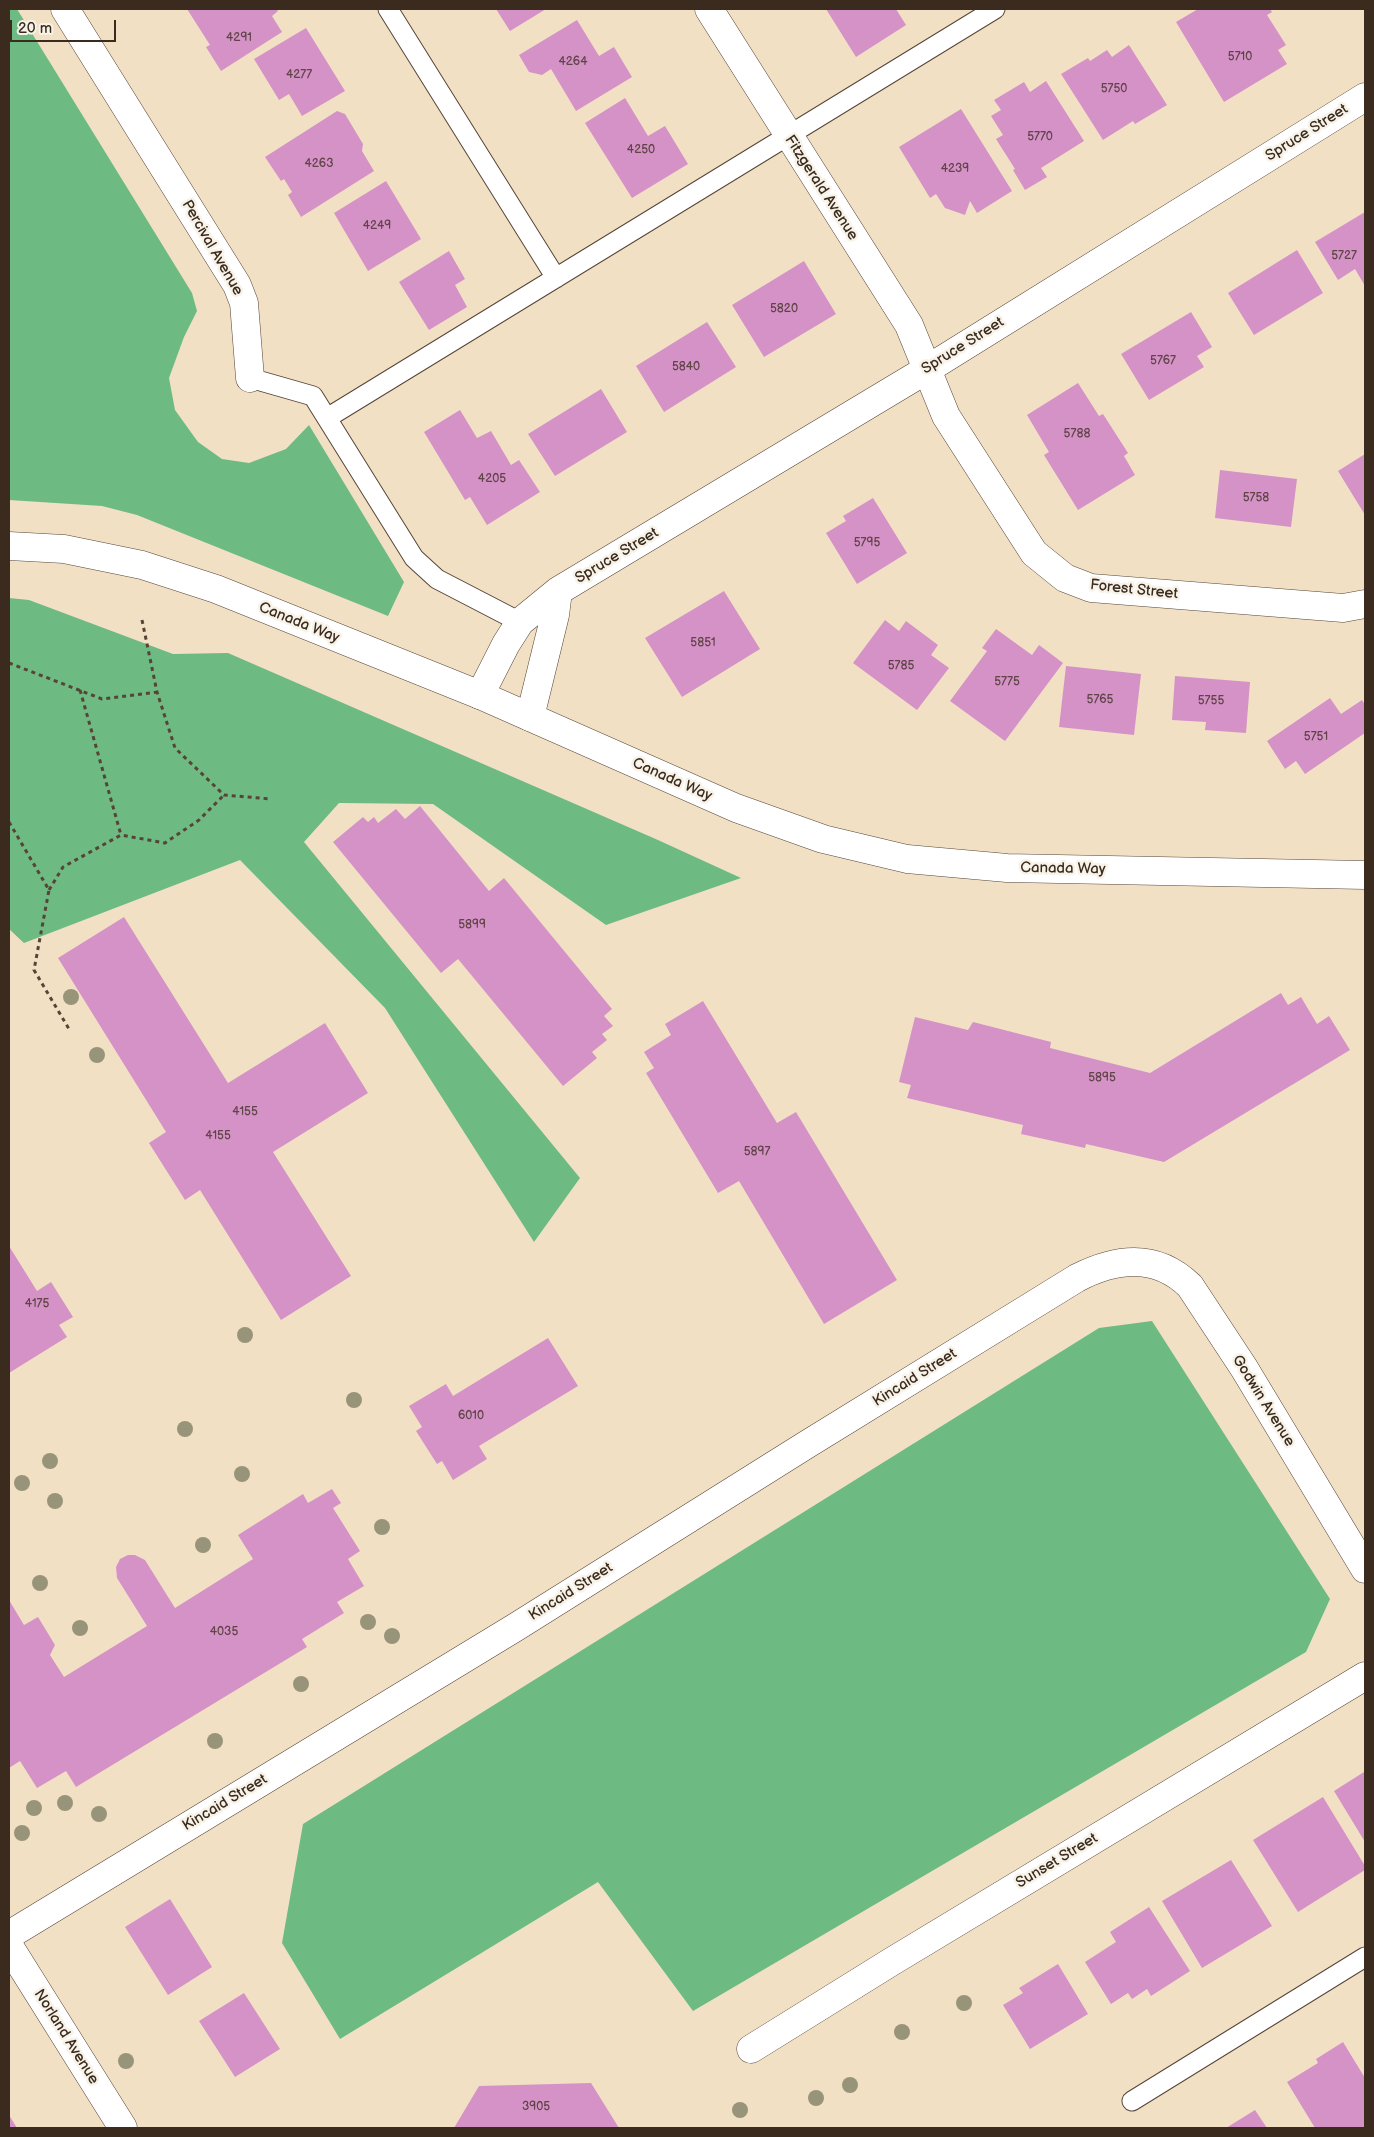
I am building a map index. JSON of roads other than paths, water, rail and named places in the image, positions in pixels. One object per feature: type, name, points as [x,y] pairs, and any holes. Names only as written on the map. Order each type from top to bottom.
[{"type":"street","name":"Percival Avenue","points":[[65,9],[237,285],[244,303],[250,378]]},
{"type":"street","name":"Fitzgerald Avenue","points":[[709,9],[909,325],[926,370]]},
{"type":"street","name":"Spruce Street","points":[[480,695],[506,644],[520,622],[558,591],[926,370],[1365,97]]},
{"type":"street","name":"Forest Street","points":[[926,370],[946,416],[1034,553],[1065,578],[1091,588],[1343,608],[1365,604]]},
{"type":"street","name":"Canada Way","points":[[9,546],[64,549],[142,565],[216,589],[480,695],[736,808],[823,839],[908,859],[1007,868],[1365,875]]},
{"type":"street","name":"Spruce Street","points":[[530,717],[555,615],[558,591]]},
{"type":"street","name":"Godwin Avenue","points":[[1137,1261],[1166,1268],[1179,1275],[1190,1286],[1244,1368],[1365,1569]]},
{"type":"street","name":"Kincaid Street","points":[[9,1935],[508,1632],[1077,1278],[1107,1265],[1137,1261]]},
{"type":"street","name":"Sunset Street","points":[[751,2049],[891,1962],[1365,1676]]},
{"type":"street","name":"Norland Avenue","points":[[9,1946],[123,2128]]},
{"type":"lane","points":[[388,9],[556,278]]},
{"type":"lane","points":[[327,418],[995,9]]},
{"type":"lane","name":"Percival Avenue","points":[[250,378],[313,396],[414,558],[437,579],[520,622]]},
{"type":"lane","points":[[1132,2101],[1365,1957]]}]
